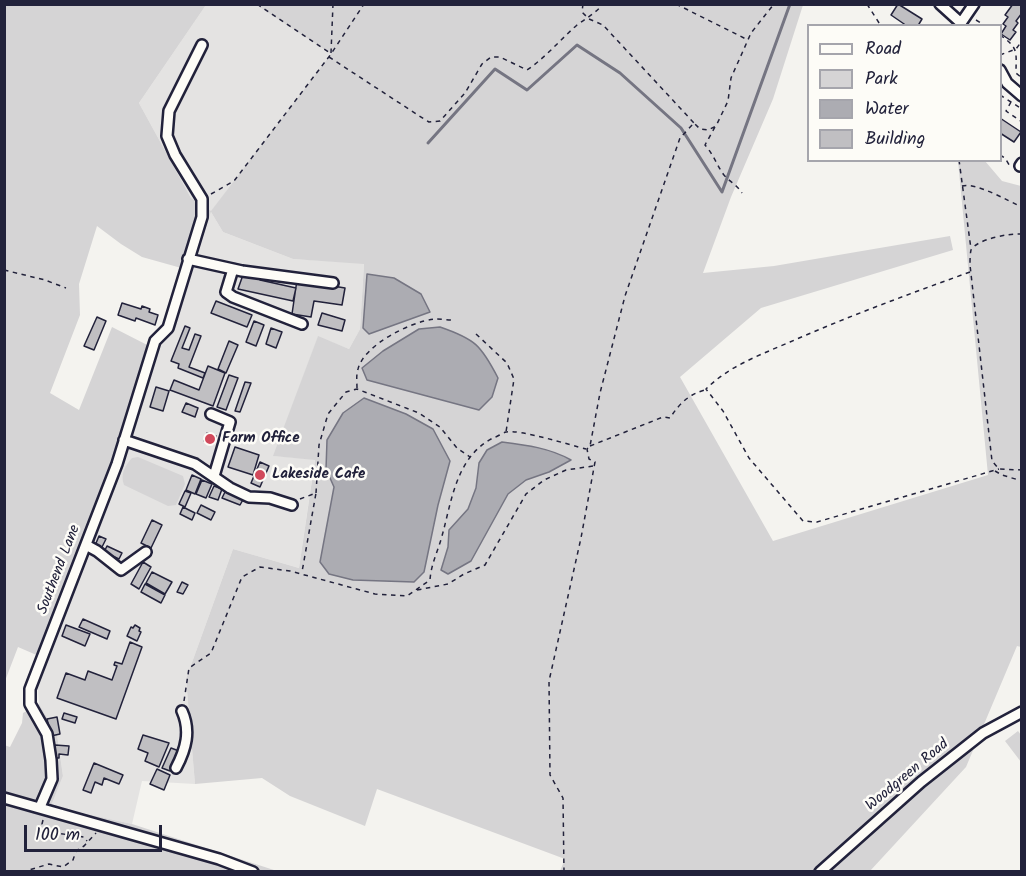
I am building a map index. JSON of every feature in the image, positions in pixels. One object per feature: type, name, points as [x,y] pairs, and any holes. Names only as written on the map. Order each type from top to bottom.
[{"type":"street","points":[[940,4],[964,21],[974,4]]},
{"type":"street","points":[[202,45],[169,111],[168,136],[175,155],[202,199]]},
{"type":"street","points":[[1002,74],[1007,83],[1022,96]]},
{"type":"street","name":"Southend Lane","points":[[41,807],[52,779],[51,760],[47,734],[30,704],[30,689],[124,440],[155,341],[168,328],[202,217],[202,199]]},
{"type":"street","points":[[188,259],[234,269],[333,283]]},
{"type":"street","points":[[234,269],[226,292],[232,297],[302,324]]},
{"type":"street","points":[[211,414],[230,422],[214,476]]},
{"type":"street","points":[[124,440],[195,464],[230,488],[249,497],[270,498],[292,505]]},
{"type":"street","points":[[86,545],[97,550],[121,570],[146,552]]},
{"type":"street","points":[[176,768],[186,746],[186,720],[182,711]]},
{"type":"street","name":"Woodgreen Road","points":[[820,872],[921,782],[983,733],[1022,712]]},
{"type":"street","points":[[4,798],[219,859],[253,872]]},
{"type":"path","points":[[257,4],[331,54]]},
{"type":"path","points":[[331,54],[333,4]]},
{"type":"path","points":[[202,199],[234,181],[329,57],[364,4]]},
{"type":"path","points":[[583,4],[582,12],[589,19],[603,25],[700,129],[708,130],[716,126]]},
{"type":"path","points":[[329,57],[429,122],[440,122],[465,93],[482,64],[491,57],[500,57],[527,70],[541,60],[580,23],[589,19],[603,4]]},
{"type":"path","points":[[676,4],[748,40]]},
{"type":"path","points":[[742,193],[738,186],[724,175],[714,155],[705,145],[728,101],[731,78],[748,40],[774,4]]},
{"type":"path","points":[[867,4],[879,24]]},
{"type":"path","points":[[1002,36],[1016,49],[1016,73],[1022,78]]},
{"type":"path","points":[[1002,54],[1016,49],[1022,41]]},
{"type":"path","points":[[1002,96],[1022,110]]},
{"type":"path","points":[[1011,102],[1006,111],[1022,122]]},
{"type":"path","points":[[590,446],[600,393],[626,296],[680,138],[694,123]]},
{"type":"path","points":[[959,162],[971,250],[970,272],[992,461],[999,469]]},
{"type":"path","points":[[962,186],[968,184],[1022,207]]},
{"type":"path","points":[[971,250],[978,243],[996,237],[1022,234]]},
{"type":"path","points":[[4,270],[35,277],[66,288]]},
{"type":"path","points":[[587,449],[663,417],[670,418],[678,406],[693,393],[706,389],[717,378],[742,363],[853,315],[970,272]]},
{"type":"path","points":[[357,389],[357,372],[372,347],[406,327],[432,319],[453,320]]},
{"type":"path","points":[[476,334],[507,363],[514,379],[506,432]]},
{"type":"path","points":[[302,574],[316,493],[319,445],[328,414],[346,392],[357,389],[419,413],[440,427],[457,448],[470,457]]},
{"type":"path","points":[[706,389],[723,411],[749,458],[803,521],[817,522],[994,470],[1022,470]]},
{"type":"path","points":[[182,711],[189,668],[211,653],[242,577],[260,567],[302,574],[375,594],[407,596],[430,580],[431,567],[442,536],[452,491],[470,457],[482,444],[506,432],[537,436],[587,449]]},
{"type":"path","points":[[564,872],[563,798],[550,775],[549,681],[581,538],[595,462],[590,459],[587,449]]},
{"type":"path","points":[[414,591],[448,584],[485,565],[526,494],[544,480],[566,470],[594,465]]},
{"type":"path","points":[[994,470],[1002,476],[1022,481]]},
{"type":"path","points":[[292,505],[302,497],[316,493]]},
{"type":"path","points":[[41,807],[42,824],[49,832],[84,837],[88,841]]},
{"type":"path","points":[[22,872],[49,864],[63,867],[73,860],[75,851],[96,833],[99,824]]},
{"type":"shaded area","points":[[206,5],[256,5],[331,54],[211,212],[191,198],[139,103]]},
{"type":"shaded area","points":[[211,212],[223,232],[293,259],[364,263],[360,329],[349,349],[318,337],[274,456],[315,459],[299,568],[233,549],[186,679],[195,784],[142,781],[132,824],[51,806],[63,776],[57,734],[39,704],[38,688],[157,350],[173,333]]},
{"type":"green space","points":[[5,5],[206,5],[139,103],[191,198],[211,211],[331,54],[256,5],[803,5],[773,99],[731,197],[703,273],[774,266],[950,236],[953,250],[761,308],[680,377],[773,541],[988,475],[958,162],[986,162],[1002,181],[1021,186],[1021,647],[1017,646],[966,767],[870,871],[560,871],[565,859],[377,789],[365,826],[290,796],[262,778],[195,784],[186,679],[233,549],[299,568],[315,460],[273,456],[318,336],[349,349],[360,329],[364,264],[293,259],[223,232],[211,212],[192,271],[142,257],[97,226],[79,284],[80,315],[50,393],[79,410],[112,327],[157,350],[48,660],[18,647],[5,681]]},
{"type":"green space","points":[[138,457],[183,476],[185,484],[176,505],[168,506],[124,485],[125,467],[132,458]]},
{"type":"green space","points":[[39,704],[57,734],[63,776],[51,806],[132,824],[277,871],[5,871],[4,745],[10,747],[22,723],[23,713]]},
{"type":"green space","points":[[1018,731],[1021,735],[1021,762],[1005,741]]},
{"type":"water","points":[[367,274],[394,278],[421,294],[430,312],[369,334],[363,328]]},
{"type":"water","points":[[440,327],[461,335],[476,345],[487,358],[498,378],[492,397],[479,410],[367,380],[362,368],[383,351],[419,329]]},
{"type":"water","points":[[364,398],[406,414],[433,429],[450,461],[424,572],[414,582],[353,580],[329,574],[320,562],[334,487],[326,469],[327,440],[343,413]]},
{"type":"water","points":[[502,442],[546,450],[571,460],[549,472],[526,480],[508,494],[471,561],[448,574],[441,570],[448,547],[449,530],[468,509],[476,488],[479,463],[487,450]]},
{"type":"building","points":[[898,4],[922,19],[919,24],[904,24],[891,15]]},
{"type":"building","points":[[1013,4],[1022,4],[1022,13],[1013,30],[1016,32],[1010,40],[1002,35],[1006,26],[1003,24],[1008,17],[1005,15]]},
{"type":"building","points":[[1002,119],[1021,132],[1014,142],[1002,134]]},
{"type":"building","points":[[244,272],[261,276],[260,280],[296,288],[293,301],[238,289]]},
{"type":"building","points":[[297,280],[345,288],[342,305],[314,301],[311,317],[292,314]]},
{"type":"building","points":[[216,301],[252,315],[247,327],[211,313]]},
{"type":"building","points":[[122,303],[141,309],[142,306],[150,309],[149,312],[158,315],[155,325],[136,318],[135,321],[118,315]]},
{"type":"building","points":[[322,313],[345,320],[342,331],[318,325]]},
{"type":"building","points":[[97,317],[106,321],[94,350],[84,346]]},
{"type":"building","points":[[254,321],[264,325],[256,346],[246,342]]},
{"type":"building","points":[[185,326],[190,328],[182,348],[189,350],[195,334],[201,336],[189,367],[205,373],[203,378],[178,368],[179,364],[171,361]]},
{"type":"building","points":[[271,328],[282,332],[276,348],[266,344]]},
{"type":"building","points":[[229,341],[238,345],[226,373],[218,369]]},
{"type":"building","points":[[208,366],[225,373],[213,406],[170,390],[174,380],[199,390]]},
{"type":"building","points":[[229,375],[238,378],[226,410],[217,407]]},
{"type":"building","points":[[245,382],[251,383],[240,412],[235,411]]},
{"type":"building","points":[[156,387],[169,391],[163,411],[150,407]]},
{"type":"building","points":[[186,403],[198,408],[195,417],[182,412]]},
{"type":"building","name":"Farm Office","points":[[207,433],[216,436],[213,444],[204,441]]},
{"type":"building","points":[[235,447],[259,455],[253,475],[228,467]]},
{"type":"building","name":"Lakeside Cafe","points":[[260,462],[269,466],[260,487],[251,483]]},
{"type":"building","points":[[192,475],[201,479],[195,494],[186,490]]},
{"type":"building","points":[[202,480],[212,484],[206,498],[196,494]]},
{"type":"building","points":[[214,486],[222,489],[218,500],[209,497]]},
{"type":"building","points":[[226,490],[244,498],[240,505],[222,498]]},
{"type":"building","points":[[185,491],[191,493],[185,507],[179,504]]},
{"type":"building","points":[[201,505],[215,512],[211,520],[197,513]]},
{"type":"building","points":[[183,507],[195,513],[192,520],[180,514]]},
{"type":"building","points":[[152,520],[162,525],[151,548],[141,543]]},
{"type":"building","points":[[99,536],[106,539],[100,551],[94,548]]},
{"type":"building","points":[[107,546],[122,553],[119,559],[104,552]]},
{"type":"building","points":[[143,562],[151,567],[139,589],[131,584]]},
{"type":"building","points":[[152,572],[172,582],[165,594],[146,583]]},
{"type":"building","points":[[182,582],[188,585],[183,594],[177,592]]},
{"type":"building","points":[[145,584],[165,595],[161,603],[141,592]]},
{"type":"building","points":[[83,619],[110,631],[107,639],[79,627]]},
{"type":"building","points":[[66,625],[90,634],[85,646],[62,636]]},
{"type":"building","points":[[135,625],[140,628],[141,632],[137,641],[127,636],[131,627]]},
{"type":"building","points":[[130,642],[142,647],[116,719],[57,698],[66,673],[85,680],[88,671],[112,680],[117,666],[114,665],[115,662],[122,664]]},
{"type":"building","points":[[64,713],[77,717],[75,723],[62,719]]},
{"type":"building","points":[[57,717],[60,734],[51,736],[47,719]]},
{"type":"building","points":[[143,735],[169,743],[159,767],[145,761],[148,753],[138,749]]},
{"type":"building","points":[[55,745],[69,746],[68,755],[59,754],[59,758],[54,758]]},
{"type":"building","points":[[171,748],[179,751],[170,771],[162,768]]},
{"type":"building","points":[[94,763],[123,775],[119,784],[104,778],[102,785],[95,782],[91,793],[83,790]]},
{"type":"building","points":[[157,769],[170,775],[164,790],[150,784]]},
{"type":"waterway","points":[[428,143],[495,69],[527,90],[577,45],[620,73],[681,128],[722,192],[790,4]]},
{"type":"place","name":"Farm Office","points":[[210,439]]},
{"type":"place","name":"Lakeside Cafe","points":[[260,475]]}]
